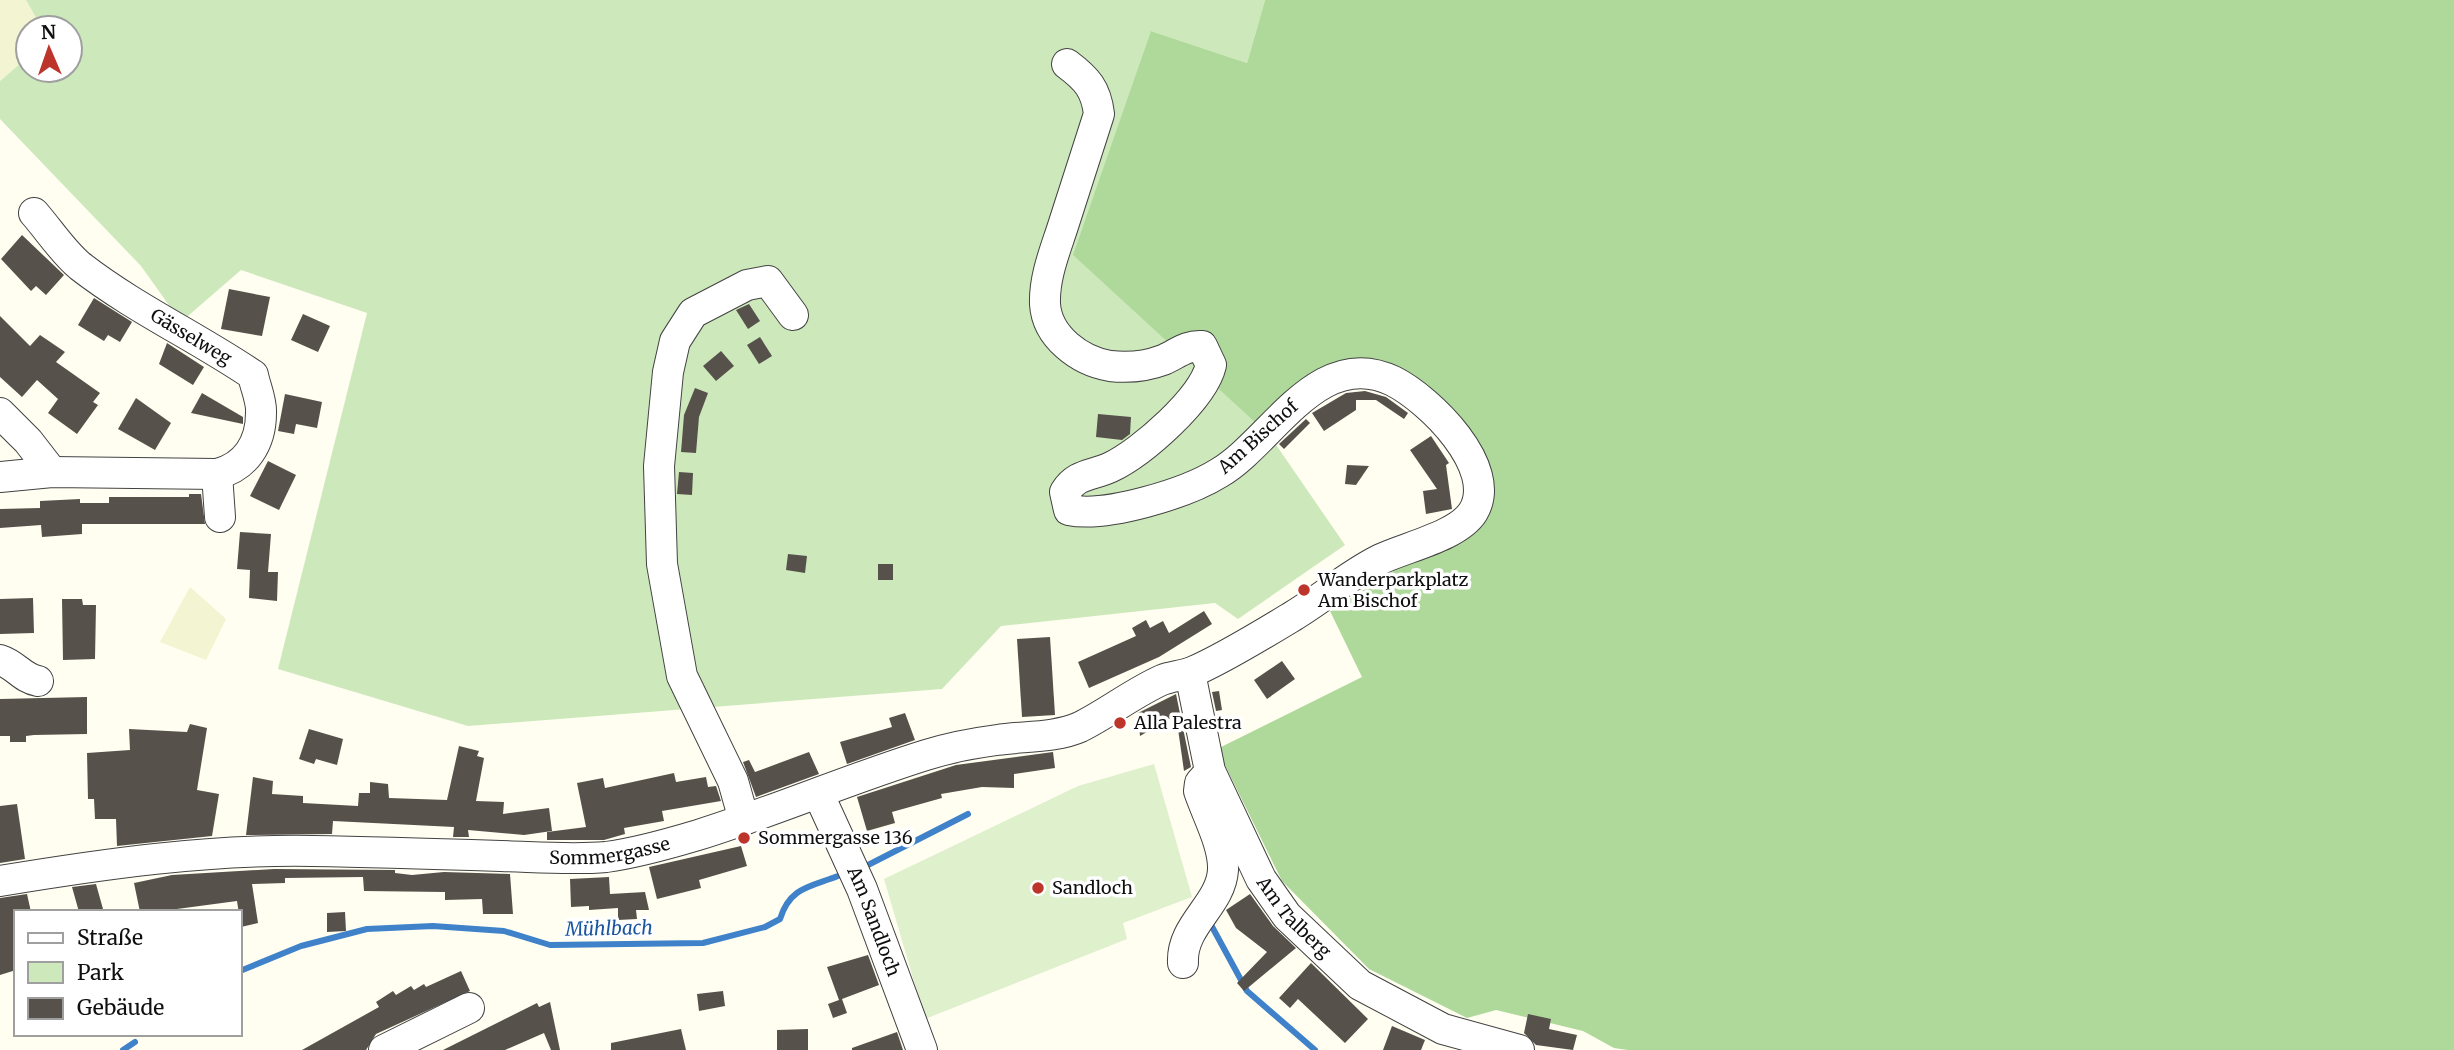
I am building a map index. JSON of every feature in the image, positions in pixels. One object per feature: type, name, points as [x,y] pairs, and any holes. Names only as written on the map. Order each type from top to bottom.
[{"type":"street","name":"Am Bischof","points":[[1067,64],[1087,79],[1097,94],[1098,114],[1048,275],[1045,305],[1050,322],[1059,340],[1083,355],[1109,365],[1134,366],[1162,360],[1192,345],[1202,346],[1212,365],[1209,374],[1178,414],[1132,455],[1108,469],[1081,475],[1070,483],[1065,492],[1069,510],[1076,513],[1115,508],[1173,493],[1220,473],[1249,449],[1290,406],[1316,387],[1342,377],[1370,373],[1393,381],[1424,401],[1442,417],[1474,466],[1480,491],[1477,505],[1468,519],[1449,531],[1377,560],[1292,617],[1190,673]]},
{"type":"street","name":"Gässelweg","points":[[0,477],[52,472],[217,474],[234,470],[251,455],[261,413],[253,375],[208,344],[162,321],[79,265],[34,214]]},
{"type":"street","points":[[744,820],[733,781],[682,676],[662,564],[659,466],[667,385],[675,341],[693,313],[747,285],[768,281],[793,315]]},
{"type":"street","points":[[0,413],[28,441],[52,472]]},
{"type":"street","points":[[217,474],[220,517]]},
{"type":"street","points":[[0,660],[14,664],[26,678],[38,681]]},
{"type":"street","name":"Am Talberg","points":[[1190,673],[1210,771],[1261,879],[1287,916],[1360,985],[1443,1029],[1519,1050]]},
{"type":"street","name":"Sommergasse","points":[[0,880],[221,853],[307,850],[606,857],[659,846],[744,820],[928,754],[993,740],[1065,732],[1166,678],[1190,673]]},
{"type":"street","points":[[1183,963],[1182,948],[1186,936],[1220,883],[1223,871],[1222,857],[1199,792],[1200,783],[1210,771]]},
{"type":"street","name":"Am Sandloch","points":[[819,795],[862,889],[922,1050]]},
{"type":"street","points":[[393,1048],[469,1008]]},
{"type":"green space","points":[[0,0],[26,0],[34,14],[14,14],[14,69],[0,81]]},
{"type":"green space","points":[[26,0],[1265,0],[1247,63],[1151,31],[1270,436],[1345,545],[1238,619],[1215,603],[1001,626],[942,689],[468,726],[278,669],[367,313],[241,270],[181,322],[141,266],[0,119],[0,81],[14,69],[14,84],[84,84],[84,14],[34,14]]},
{"type":"green space","points":[[1265,0],[2454,0],[2454,1050],[1628,1050],[1614,1048],[1583,1031],[1496,1010],[1467,1018],[1369,969],[1282,881],[1217,749],[1362,677],[1330,611],[1468,524],[1474,482],[1379,362],[1270,436],[1073,255],[1151,31],[1247,63]]},
{"type":"green space","points":[[190,587],[226,619],[206,660],[160,642]]},
{"type":"green space","name":"Sandloch","points":[[1154,764],[1192,897],[1123,923],[1127,939],[925,1019],[884,879],[1078,786]]},
{"type":"building","points":[[22,235],[64,275],[46,295],[36,286],[31,291],[1,259]]},
{"type":"building","points":[[229,289],[270,297],[262,336],[221,329]]},
{"type":"building","points":[[94,298],[132,322],[120,342],[108,335],[104,341],[78,325]]},
{"type":"building","points":[[749,304],[760,321],[748,329],[736,310]]},
{"type":"building","points":[[303,314],[330,326],[318,352],[291,340]]},
{"type":"building","points":[[0,316],[30,346],[40,335],[65,352],[56,362],[100,393],[93,402],[98,405],[77,434],[48,413],[58,399],[37,380],[22,397],[0,377]]},
{"type":"building","points":[[760,337],[772,356],[759,364],[747,345]]},
{"type":"building","points":[[167,343],[204,367],[193,385],[159,364]]},
{"type":"building","points":[[721,351],[734,366],[716,381],[703,366]]},
{"type":"building","points":[[695,388],[708,393],[699,417],[696,453],[681,452],[684,415]]},
{"type":"building","points":[[1365,391],[1386,397],[1408,413],[1404,419],[1376,400],[1356,400],[1356,410],[1324,431],[1312,413],[1346,393]]},
{"type":"building","points":[[202,393],[243,417],[243,424],[191,413]]},
{"type":"building","points":[[285,394],[322,402],[317,428],[296,424],[294,434],[278,431]]},
{"type":"building","points":[[136,398],[171,423],[155,450],[118,429]]},
{"type":"building","points":[[1098,414],[1131,417],[1130,434],[1122,440],[1096,437]]},
{"type":"building","points":[[1306,419],[1310,423],[1284,449],[1279,444]]},
{"type":"building","points":[[1431,436],[1449,463],[1446,465],[1452,509],[1426,514],[1423,491],[1437,489],[1410,450]]},
{"type":"building","points":[[268,461],[296,475],[279,510],[250,496]]},
{"type":"building","points":[[1347,465],[1369,466],[1356,485],[1345,484]]},
{"type":"building","points":[[679,472],[693,473],[692,495],[677,494]]},
{"type":"building","points":[[189,494],[201,494],[205,524],[82,524],[82,534],[42,537],[41,525],[0,528],[0,509],[40,508],[40,501],[80,499],[80,503],[109,503],[109,497],[189,497]]},
{"type":"building","points":[[240,532],[271,534],[268,572],[278,572],[277,601],[249,598],[250,570],[237,569]]},
{"type":"building","points":[[788,554],[807,556],[805,573],[786,570]]},
{"type":"building","points":[[878,564],[893,564],[893,580],[878,580]]},
{"type":"building","points":[[33,598],[34,633],[0,634],[0,599]]},
{"type":"building","points":[[62,599],[82,599],[83,605],[96,605],[95,659],[63,660]]},
{"type":"building","points":[[1204,611],[1212,624],[1159,657],[1089,688],[1078,662],[1136,636],[1132,628],[1146,620],[1150,628],[1163,621],[1169,633]]},
{"type":"building","points":[[1050,637],[1055,715],[1022,717],[1017,639]]},
{"type":"building","points":[[1282,661],[1295,679],[1267,699],[1254,680]]},
{"type":"building","points":[[1219,691],[1222,710],[1216,711],[1212,692]]},
{"type":"building","points":[[1176,694],[1191,767],[1184,771],[1176,715],[1140,736],[1138,713]]},
{"type":"building","points":[[87,697],[87,734],[26,736],[26,742],[10,742],[10,736],[0,736],[0,699]]},
{"type":"building","points":[[905,713],[915,740],[847,764],[840,742],[892,727],[889,718]]},
{"type":"building","points":[[190,724],[207,728],[197,790],[219,794],[212,836],[117,846],[116,819],[95,819],[94,799],[88,799],[87,753],[130,750],[129,729],[187,732]]},
{"type":"building","points":[[309,729],[343,739],[337,765],[316,759],[314,764],[299,759]]},
{"type":"building","points":[[459,746],[479,751],[477,756],[484,758],[476,801],[504,802],[503,814],[549,808],[552,831],[524,835],[468,830],[469,837],[453,837],[454,827],[333,821],[332,834],[246,835],[253,777],[273,781],[272,794],[303,796],[303,803],[358,806],[359,793],[370,793],[370,782],[388,784],[389,798],[447,800]]},
{"type":"building","points":[[809,752],[819,774],[756,797],[743,762],[749,760],[755,772]]},
{"type":"building","points":[[1053,752],[1055,768],[1014,774],[1014,788],[982,787],[941,794],[942,798],[892,812],[895,823],[867,831],[857,797],[956,765]]},
{"type":"building","points":[[674,773],[676,782],[706,777],[708,787],[716,786],[721,801],[662,811],[664,821],[624,828],[625,834],[604,840],[547,840],[547,832],[586,827],[577,783],[603,778],[605,788]]},
{"type":"building","points":[[17,804],[25,859],[0,863],[0,806]]},
{"type":"building","points":[[741,846],[747,866],[699,880],[701,888],[657,899],[649,867]]},
{"type":"building","points":[[274,869],[395,870],[395,873],[412,875],[444,872],[510,874],[513,914],[483,914],[482,899],[445,900],[445,892],[364,891],[363,877],[285,878],[285,883],[252,884],[258,923],[242,927],[242,910],[238,910],[237,901],[177,910],[140,910],[134,883],[172,875]]},
{"type":"building","points":[[609,877],[610,894],[645,892],[649,910],[636,910],[637,919],[618,920],[618,908],[589,910],[589,906],[571,907],[570,879]]},
{"type":"building","points":[[96,884],[103,909],[78,910],[72,887]]},
{"type":"building","points":[[27,894],[31,910],[14,910],[14,971],[0,975],[0,898]]},
{"type":"building","points":[[1250,894],[1273,926],[1296,948],[1244,991],[1237,983],[1267,952],[1236,928],[1226,910]]},
{"type":"building","points":[[345,912],[346,931],[327,932],[327,913]]},
{"type":"building","points":[[868,955],[879,985],[842,999],[847,1013],[833,1018],[828,1004],[839,1000],[827,967]]},
{"type":"building","points":[[1311,963],[1368,1019],[1345,1043],[1298,999],[1290,1008],[1279,998]]},
{"type":"building","points":[[461,971],[470,991],[376,1034],[366,1050],[302,1050],[379,1007],[376,1002],[393,991],[396,995],[411,986],[414,990],[424,984],[426,987]]},
{"type":"building","points":[[723,991],[725,1006],[699,1011],[697,994]]},
{"type":"building","points":[[550,1002],[560,1050],[551,1050],[544,1033],[505,1050],[443,1050],[537,1003],[539,1007]]},
{"type":"building","points":[[1528,1014],[1551,1019],[1549,1029],[1577,1035],[1573,1050],[1536,1045],[1524,1033]]},
{"type":"building","points":[[1392,1026],[1425,1040],[1421,1050],[1383,1050]]},
{"type":"building","points":[[681,1029],[686,1050],[611,1050],[611,1043]]},
{"type":"building","points":[[808,1029],[808,1050],[777,1050],[777,1030]]},
{"type":"building","points":[[897,1032],[903,1050],[852,1050],[852,1048]]},
{"type":"waterway","name":"Mühlbach","points":[[868,865],[968,814]]},
{"type":"waterway","name":"Mühlbach","points":[[242,970],[301,946],[367,929],[433,926],[504,931],[550,945],[703,943],[765,927],[780,919],[784,908],[795,894],[838,876]]},
{"type":"waterway","name":"Mühlbach","points":[[1210,923],[1247,991],[1315,1050]]},
{"type":"waterway","name":"Mühlbach","points":[[123,1050],[135,1042]]},
{"type":"place","name":"Wanderparkplatz Am Bischof","points":[[1304,590]]},
{"type":"place","name":"Alla Palestra","points":[[1120,723]]},
{"type":"place","name":"Sommergasse 136","points":[[744,838]]},
{"type":"place","name":"Sandloch","points":[[1038,888]]}]
